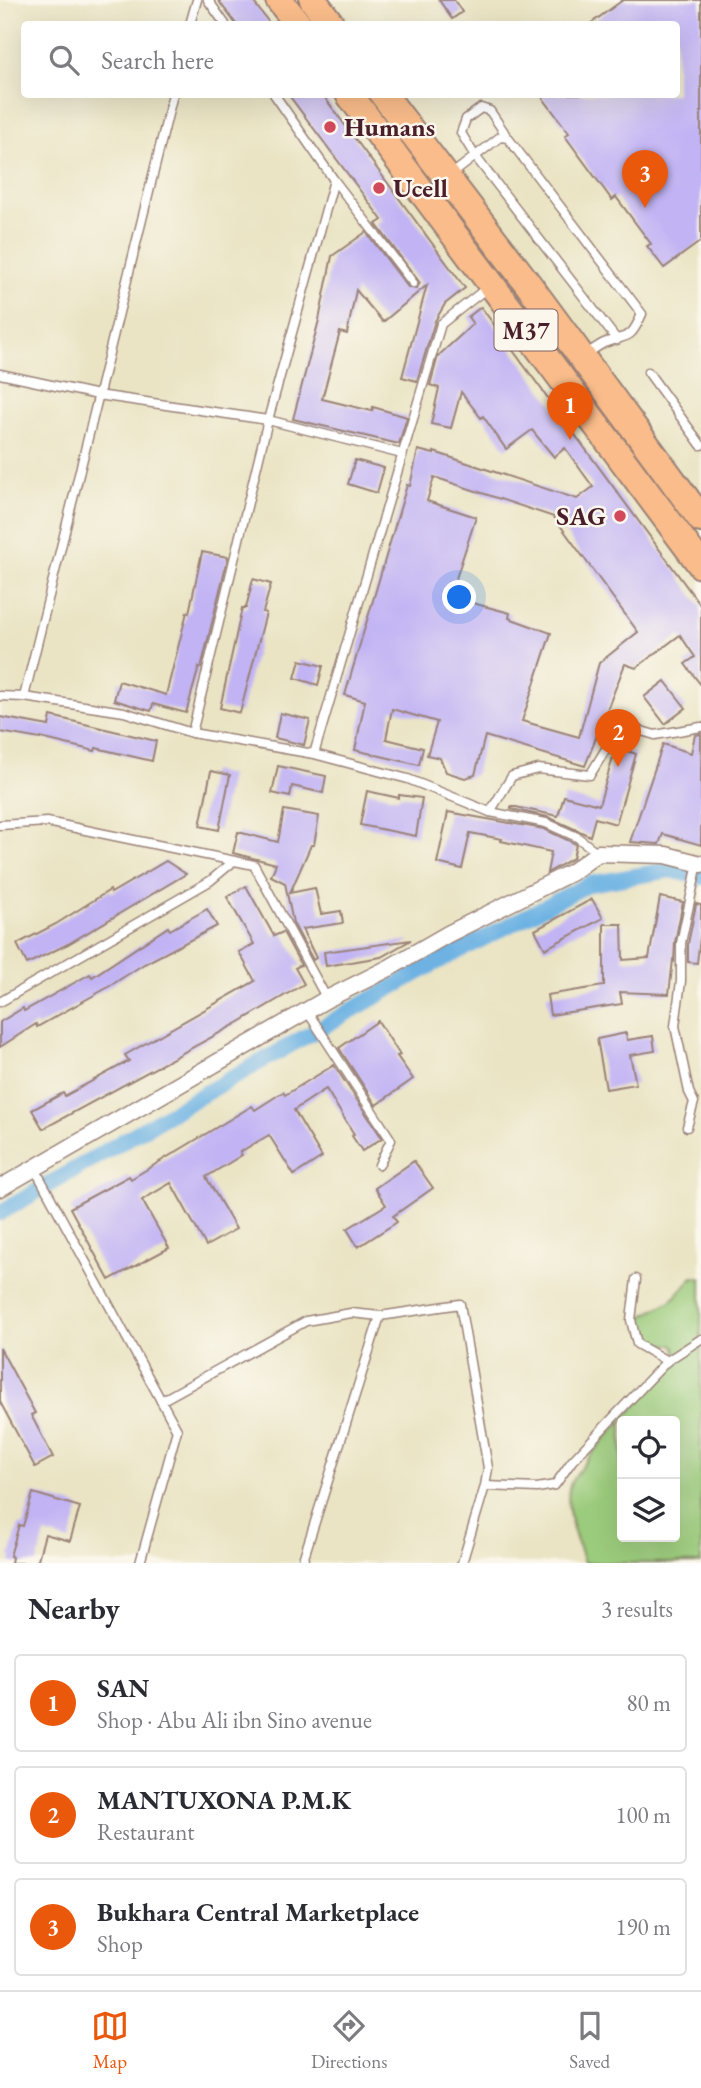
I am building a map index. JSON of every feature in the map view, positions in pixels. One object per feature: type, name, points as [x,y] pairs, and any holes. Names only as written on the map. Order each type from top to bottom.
[{"type":"main road","points":[[279,0],[296,21]]},
{"type":"main road","points":[[313,0],[329,21]]},
{"type":"main road","name":"M37","points":[[352,98],[701,565]]},
{"type":"main road","name":"M37","points":[[386,98],[701,519]]},
{"type":"street","points":[[0,1188],[327,999],[572,872],[598,853],[666,855],[700,863]]},
{"type":"lane","points":[[191,21],[197,0]]},
{"type":"lane","points":[[208,0],[223,21]]},
{"type":"lane","points":[[24,697],[172,98]]},
{"type":"lane","points":[[277,98],[334,180],[413,283]]},
{"type":"lane","points":[[582,357],[604,343],[617,340],[634,332],[642,314],[490,111],[481,108],[466,119],[461,133],[475,156],[617,340]]},
{"type":"lane","points":[[446,179],[500,137],[508,138]]},
{"type":"lane","points":[[192,733],[268,420],[334,180]]},
{"type":"lane","points":[[314,754],[441,324],[492,284]]},
{"type":"lane","points":[[648,372],[701,445]]},
{"type":"lane","points":[[0,374],[98,395],[268,420],[402,454]]},
{"type":"lane","points":[[0,696],[124,712],[192,733],[314,754],[408,779],[490,812],[546,823],[577,837],[598,853]]},
{"type":"lane","points":[[490,812],[512,776],[538,769],[590,775],[618,729],[628,727],[655,735],[701,727]]},
{"type":"lane","points":[[0,825],[47,822],[254,865],[327,999]]},
{"type":"lane","points":[[0,1002],[209,881],[234,861]]},
{"type":"lane","points":[[687,1127],[694,1102],[689,1092],[675,1026],[681,981],[681,943],[700,863]]},
{"type":"lane","points":[[307,1011],[391,1140],[379,1165]]},
{"type":"lane","points":[[35,1169],[177,1430],[140,1563]]},
{"type":"lane","points":[[636,1279],[631,1320],[637,1345],[667,1361]]},
{"type":"lane","points":[[161,1401],[306,1321],[351,1313],[380,1316],[460,1304],[488,1468],[462,1563]]},
{"type":"lane","points":[[302,1563],[380,1316]]},
{"type":"lane","points":[[485,1486],[537,1488],[555,1485],[572,1461],[667,1361],[701,1339]]},
{"type":"green space","points":[[693,1277],[701,1278],[701,1563],[584,1563],[570,1517],[568,1498],[574,1479],[584,1463],[617,1426],[617,1542],[680,1542],[680,1416],[626,1416],[679,1362],[674,1345],[657,1344],[639,1329],[642,1317],[672,1300]]},
{"type":"building","points":[[218,0],[252,0],[268,21],[234,21]]},
{"type":"building","points":[[439,0],[454,0],[462,12],[452,19]]},
{"type":"building","points":[[623,0],[701,0],[701,241],[664,268],[647,246],[651,244],[616,197],[612,200],[565,136],[569,133],[543,98],[680,98],[680,21],[594,21]]},
{"type":"building","points":[[291,98],[325,98],[465,288],[445,304],[435,321],[417,381],[402,377],[427,285],[383,322],[356,290],[347,334],[340,332],[322,399],[372,411],[373,407],[407,417],[399,444],[293,419],[319,320],[332,256],[366,232],[408,287],[416,289],[420,283],[376,224],[382,220]]},
{"type":"building","points":[[481,307],[701,606],[701,685],[685,664],[695,657],[680,635],[636,668],[625,664],[585,766],[485,736],[475,775],[465,778],[446,772],[440,758],[427,755],[437,722],[392,709],[386,739],[423,748],[419,765],[355,750],[365,701],[345,695],[407,485],[410,486],[418,450],[434,452],[577,499],[593,487],[565,448],[554,457],[532,430],[506,449],[483,416],[481,418],[461,392],[451,428],[431,424],[439,388],[430,385],[438,356],[473,324],[468,317]],"holes":[[[434,477],[554,517],[638,632],[599,663],[579,737],[522,721],[551,633],[509,618],[510,613],[450,597],[476,517],[427,501]]]},
{"type":"building","points":[[355,460],[384,468],[377,493],[348,484]]},
{"type":"building","points":[[202,552],[228,557],[201,668],[199,667],[186,713],[153,704],[151,711],[114,700],[119,681],[166,695],[187,612],[189,613]]},
{"type":"building","points":[[253,579],[271,584],[240,713],[220,708],[242,608],[246,608]]},
{"type":"building","points":[[300,660],[323,666],[318,685],[295,678]]},
{"type":"building","points":[[665,681],[686,708],[665,724],[644,697]]},
{"type":"building","points":[[280,713],[310,720],[304,745],[275,738]]},
{"type":"building","points":[[51,716],[156,741],[152,761],[96,748],[95,751],[41,738],[0,732],[0,717],[49,726]]},
{"type":"building","points":[[701,734],[701,845],[663,834],[659,844],[630,842],[663,744],[691,753],[695,735]]},
{"type":"building","points":[[616,747],[636,754],[616,824],[595,818],[590,836],[548,817],[511,809],[516,807],[558,816],[564,796],[599,805]]},
{"type":"building","points":[[278,766],[326,776],[323,793],[292,786],[290,797],[272,793]]},
{"type":"building","points":[[211,771],[230,775],[219,830],[200,826]]},
{"type":"building","points":[[367,791],[399,798],[399,795],[422,798],[416,836],[360,825]]},
{"type":"building","points":[[284,810],[319,816],[314,845],[311,845],[290,893],[315,888],[321,914],[341,911],[343,923],[302,929],[316,958],[313,960],[293,923],[285,883],[271,876],[276,864],[233,853],[238,832],[278,842]]},
{"type":"building","points":[[448,812],[544,829],[576,844],[573,858],[547,873],[551,852],[470,833],[462,869],[437,863]]},
{"type":"building","points":[[166,861],[186,874],[68,944],[27,964],[17,944]]},
{"type":"building","points":[[246,886],[274,936],[283,932],[301,965],[295,968],[304,984],[43,1129],[32,1110],[63,1093],[65,1096],[129,1061],[125,1055],[255,981],[239,952],[254,944],[227,897]]},
{"type":"building","points":[[660,897],[683,902],[669,994],[620,992],[622,1004],[550,1015],[547,995],[604,986],[604,924],[622,924],[623,960],[649,958]]},
{"type":"building","points":[[592,899],[603,918],[545,949],[535,930]]},
{"type":"building","points":[[696,904],[701,905],[697,963],[688,962],[688,944]]},
{"type":"building","points":[[207,909],[217,926],[144,964],[37,1027],[36,1024],[0,1047],[0,1022],[90,974],[92,977],[168,927],[170,930]]},
{"type":"building","points":[[411,940],[381,957],[326,966],[324,952]]},
{"type":"building","points":[[378,1021],[413,1079],[376,1105],[339,1048]]},
{"type":"building","points":[[626,1033],[627,1040],[653,1036],[655,1051],[630,1055],[636,1084],[606,1089],[597,1039]]},
{"type":"building","points":[[334,1065],[382,1138],[362,1151],[326,1089],[294,1110],[322,1157],[294,1175],[269,1135],[206,1177],[236,1229],[206,1246],[171,1183],[142,1200],[169,1248],[109,1280],[70,1208],[129,1176],[131,1179],[252,1106],[255,1110],[283,1092],[285,1095]]},
{"type":"building","points":[[414,1161],[433,1188],[393,1216],[397,1222],[358,1247],[347,1229],[386,1205],[375,1188]]},
{"type":"building","points":[[0,1348],[35,1413],[31,1415],[53,1457],[35,1467],[0,1402]]},
{"type":"building","points":[[33,1493],[80,1507],[70,1541],[45,1534],[37,1563],[11,1563],[10,1556],[19,1525],[23,1526]]},
{"type":"waterway","points":[[0,1213],[430,966],[589,884],[670,870],[701,877]]},
{"type":"place","name":"Humans","points":[[330,127]]},
{"type":"place","name":"Ucell","points":[[379,188]]},
{"type":"place","name":"Bukhara Central Marketplace","points":[[645,208]]},
{"type":"place","name":"SAN","points":[[570,440]]},
{"type":"place","name":"SAG","points":[[620,516]]},
{"type":"place","name":"MANTUXONA P.M.K","points":[[618,767]]}]
